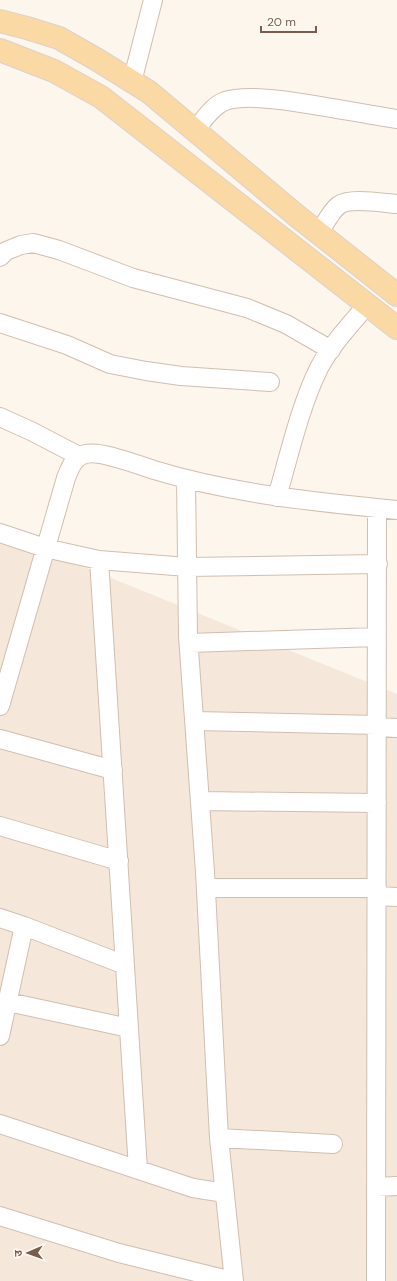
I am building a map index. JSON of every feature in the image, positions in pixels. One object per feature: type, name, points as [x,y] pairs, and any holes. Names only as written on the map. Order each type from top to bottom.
[{"type":"main road","points":[[0,22],[27,28],[59,38],[149,92],[319,233],[397,295]]},
{"type":"main road","points":[[0,50],[54,71],[101,97],[397,328]]},
{"type":"main road","points":[[101,97],[113,70]]},
{"type":"street","points":[[132,82],[153,0]]},
{"type":"street","points":[[195,130],[214,108],[226,101],[242,99],[261,98],[305,103],[397,119]]},
{"type":"street","points":[[319,233],[333,211],[339,205],[348,202],[397,204]]},
{"type":"street","points":[[0,257],[6,251],[21,245],[33,243],[59,250],[133,278],[247,308],[286,324],[331,350]]},
{"type":"street","points":[[277,497],[304,406],[319,368],[331,350],[367,305]]},
{"type":"street","points":[[0,323],[68,345],[110,364],[181,376],[270,382]]},
{"type":"street","points":[[0,417],[79,456]]},
{"type":"street","points":[[0,706],[66,478],[73,462],[79,456],[87,453],[103,455],[186,479],[277,497],[397,510]]},
{"type":"street","points":[[0,1216],[119,1253],[233,1281],[219,1138],[206,888],[189,643],[186,479]]},
{"type":"street","points":[[376,1281],[378,508]]},
{"type":"street","points":[[0,533],[46,548],[99,560],[187,567],[378,564]]},
{"type":"street","points":[[99,560],[138,1170]]},
{"type":"street","points":[[189,643],[377,637]]},
{"type":"street","points":[[194,721],[377,726],[397,728]]},
{"type":"street","points":[[0,739],[113,770]]},
{"type":"street","points":[[200,801],[377,803]]},
{"type":"street","points":[[0,826],[119,861]]},
{"type":"street","points":[[206,888],[377,892],[397,897]]},
{"type":"street","points":[[0,918],[125,965]]},
{"type":"street","points":[[0,1036],[24,926]]},
{"type":"street","points":[[8,1002],[129,1028]]},
{"type":"street","points":[[0,1124],[193,1188],[224,1194]]},
{"type":"street","points":[[219,1138],[333,1144]]},
{"type":"street","points":[[376,1187],[397,1186]]},
{"type":"shaded area","points":[[0,533],[397,694],[397,1281],[0,1281]]}]
